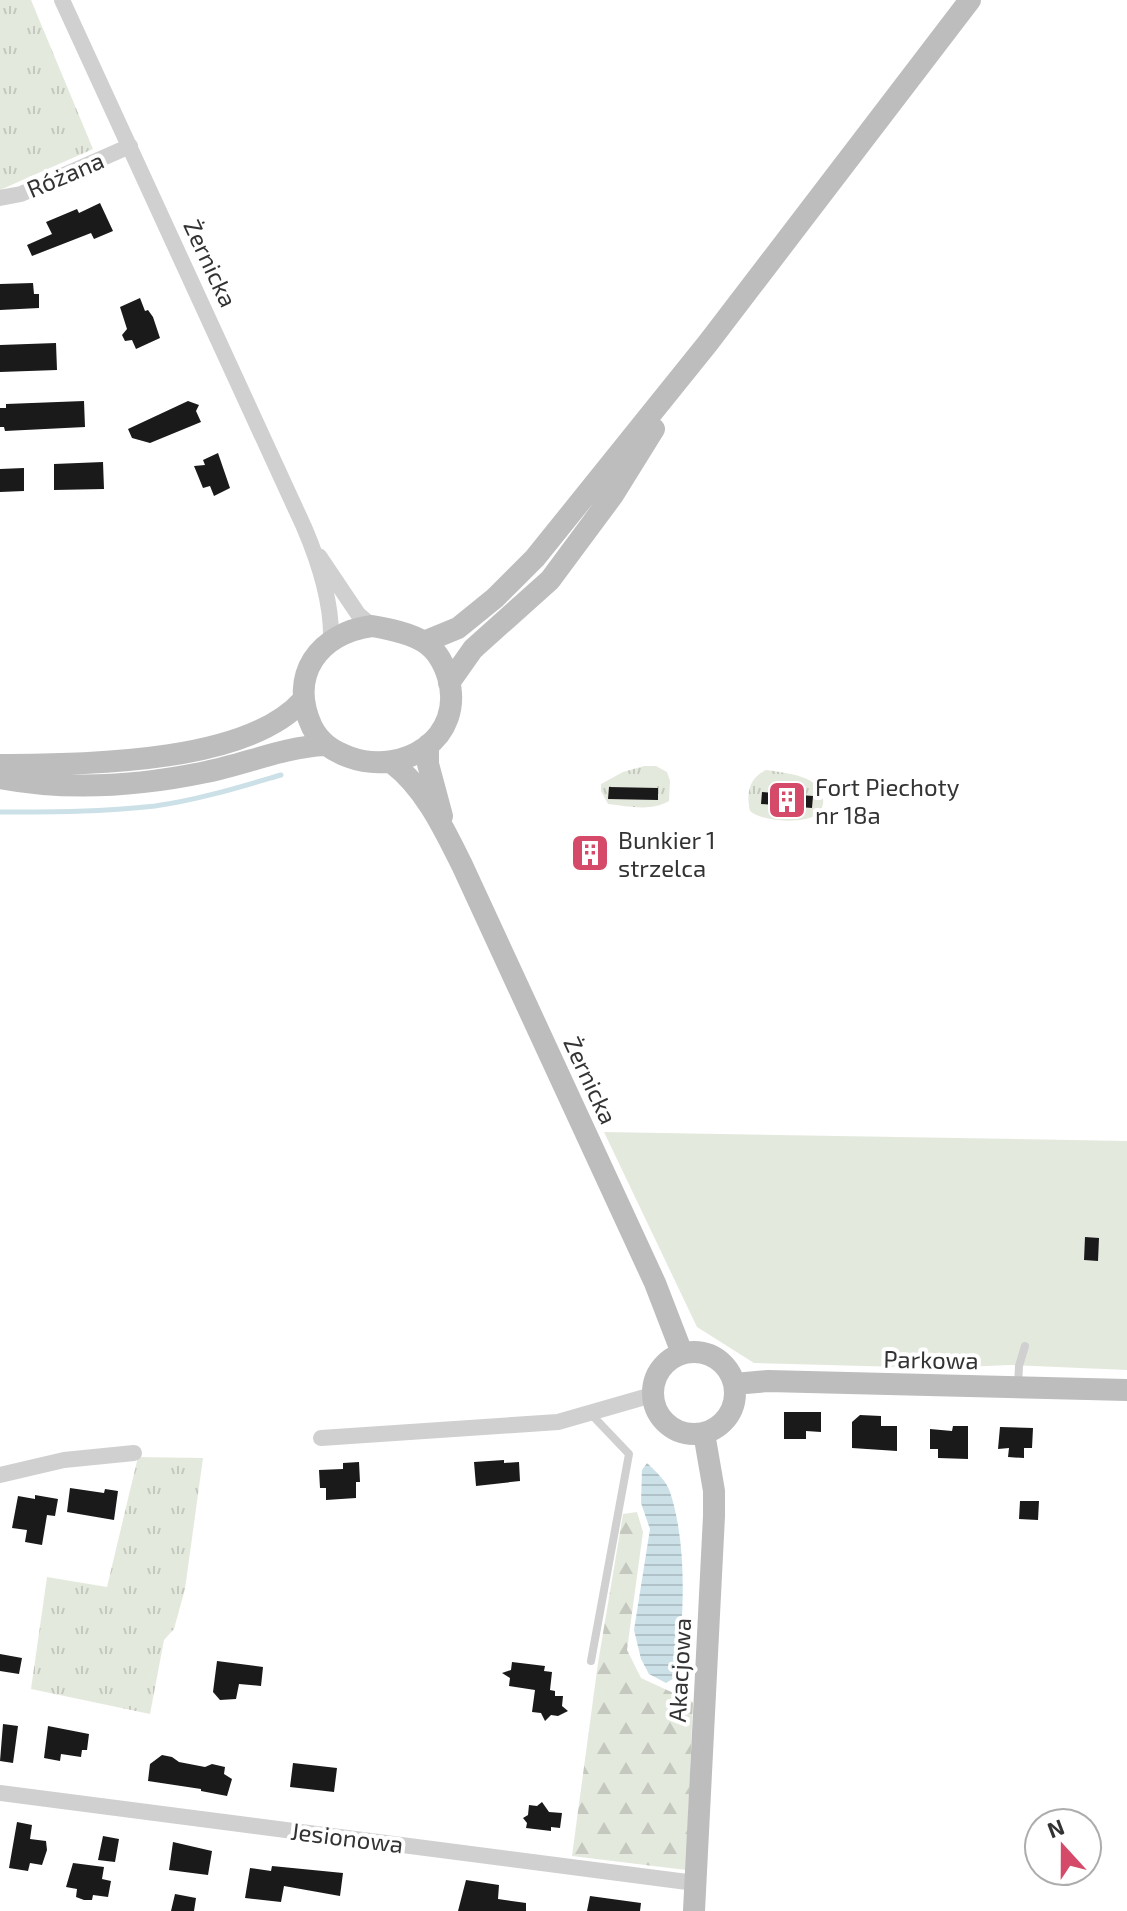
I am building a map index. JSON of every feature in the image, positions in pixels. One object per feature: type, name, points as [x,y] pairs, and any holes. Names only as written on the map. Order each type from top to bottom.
[{"type":"street","name":"Żernicka","points":[[62,0],[313,548],[329,609],[331,640]]},
{"type":"street","points":[[424,642],[458,628],[495,598],[535,558],[708,343],[970,0]]},
{"type":"street","name":"Różana","points":[[0,198],[21,194],[130,146]]},
{"type":"street","points":[[449,683],[473,649],[550,580],[613,495],[708,343]]},
{"type":"street","name":"Żernicka","points":[[313,548],[358,614],[372,626]]},
{"type":"street","points":[[372,626],[424,642],[444,666],[452,693],[450,710],[439,733],[428,745],[414,755],[392,763],[359,761],[325,745],[312,726],[303,700],[306,673],[322,648],[347,631],[372,626]]},
{"type":"street","points":[[0,765],[102,764],[182,753],[265,729],[294,711],[303,700]]},
{"type":"street","points":[[0,778],[70,787],[144,781],[206,772],[297,748],[325,745]]},
{"type":"street","name":"Żernicka","points":[[428,745],[428,764],[446,833]]},
{"type":"street","name":"Żernicka","points":[[392,763],[420,791],[446,833],[655,1283],[682,1353]]},
{"type":"street","points":[[697,1351],[712,1355],[730,1372],[734,1384],[731,1411],[720,1426],[704,1433],[688,1434],[666,1423],[652,1395],[657,1373],[666,1362],[682,1353],[697,1351]]},
{"type":"street","name":"Parkowa","points":[[734,1384],[768,1381],[1127,1390]]},
{"type":"street","points":[[321,1438],[558,1422],[652,1395]]},
{"type":"street","name":"Akacjowa","points":[[694,1911],[714,1516],[714,1491],[704,1433]]},
{"type":"street","points":[[0,1475],[64,1460],[134,1453]]},
{"type":"street","name":"Jesionowa","points":[[0,1793],[695,1883]]},
{"type":"lane","points":[[1018,1387],[1019,1366],[1025,1346]]},
{"type":"lane","points":[[589,1412],[629,1454],[591,1661]]},
{"type":"green space","points":[[0,0],[31,0],[93,149],[0,190]]},
{"type":"green space","points":[[656,766],[667,772],[669,801],[647,807],[608,804],[601,784],[623,772]]},
{"type":"green space","points":[[766,770],[792,774],[816,785],[823,799],[819,812],[801,820],[782,820],[763,818],[750,811],[750,787],[756,777]]},
{"type":"green space","points":[[604,1132],[1127,1141],[1127,1370],[1010,1365],[939,1368],[754,1363],[697,1327]]},
{"type":"green space","points":[[138,1457],[203,1458],[185,1589],[174,1629],[164,1640],[150,1714],[31,1689],[47,1577],[107,1587]]},
{"type":"green space","points":[[637,1512],[643,1532],[627,1650],[641,1678],[693,1702],[686,1870],[572,1856],[598,1663],[623,1514]]},
{"type":"shaded area","points":[[647,1463],[664,1480],[670,1492],[680,1536],[683,1584],[681,1632],[676,1677],[666,1683],[649,1674],[641,1659],[634,1630],[650,1529],[641,1503],[642,1470]]},
{"type":"building","points":[[100,203],[113,231],[94,239],[91,233],[32,256],[27,245],[52,234],[46,222],[77,209],[79,213]]},
{"type":"building","points":[[33,283],[34,294],[39,294],[39,308],[0,310],[0,284]]},
{"type":"building","points":[[140,298],[145,311],[148,310],[153,317],[160,338],[136,349],[132,340],[125,341],[122,335],[127,329],[120,307]]},
{"type":"building","points":[[56,343],[57,370],[0,372],[0,345]]},
{"type":"building","points":[[84,401],[85,427],[5,431],[4,427],[0,427],[0,408],[6,408],[6,404]]},
{"type":"building","points":[[188,401],[199,405],[196,411],[201,422],[150,443],[132,438],[128,429]]},
{"type":"building","points":[[218,453],[230,488],[214,496],[210,486],[203,488],[194,466],[205,465],[203,460]]},
{"type":"building","points":[[103,462],[104,489],[54,490],[54,464]]},
{"type":"building","points":[[24,468],[24,491],[0,492],[0,469]]},
{"type":"building","points":[[609,787],[658,788],[658,800],[608,799]]},
{"type":"building","name":"Fort Piechoty nr 18a","points":[[762,792],[813,796],[812,808],[761,804]]},
{"type":"building","points":[[1085,1237],[1099,1238],[1098,1261],[1084,1260]]},
{"type":"building","points":[[784,1412],[821,1412],[821,1432],[806,1431],[806,1439],[784,1439]]},
{"type":"building","points":[[860,1415],[881,1416],[881,1426],[897,1426],[897,1451],[852,1448],[852,1422]]},
{"type":"building","points":[[953,1426],[968,1426],[968,1459],[938,1458],[938,1449],[930,1449],[930,1429],[952,1431]]},
{"type":"building","points":[[1000,1427],[1033,1428],[1032,1448],[1024,1448],[1024,1458],[1008,1457],[1009,1448],[998,1449]]},
{"type":"building","points":[[504,1460],[504,1463],[519,1462],[520,1481],[476,1486],[474,1462]]},
{"type":"building","points":[[359,1462],[360,1482],[356,1482],[356,1498],[326,1500],[326,1488],[320,1488],[319,1470],[343,1469],[343,1463]]},
{"type":"building","points":[[70,1488],[104,1493],[105,1489],[118,1491],[114,1520],[67,1512]]},
{"type":"building","points":[[35,1495],[58,1499],[55,1516],[47,1515],[42,1545],[25,1542],[27,1530],[12,1528],[18,1496],[35,1499]]},
{"type":"building","points":[[1020,1501],[1039,1501],[1038,1520],[1019,1519]]},
{"type":"building","points":[[0,1654],[22,1658],[19,1674],[0,1671]]},
{"type":"building","points":[[217,1661],[263,1667],[261,1686],[239,1684],[236,1699],[220,1700],[213,1692]]},
{"type":"building","points":[[512,1662],[545,1666],[544,1671],[552,1672],[550,1690],[555,1691],[555,1696],[563,1696],[562,1706],[568,1711],[558,1716],[551,1715],[545,1721],[541,1713],[532,1712],[535,1690],[509,1686],[510,1678],[502,1673],[511,1670]]},
{"type":"building","points":[[3,1724],[18,1726],[13,1763],[0,1761]]},
{"type":"building","points":[[48,1726],[89,1734],[87,1750],[82,1750],[81,1757],[61,1754],[60,1761],[44,1758]]},
{"type":"building","points":[[162,1755],[205,1767],[212,1764],[225,1767],[224,1774],[232,1779],[227,1796],[148,1781],[150,1764]]},
{"type":"building","points":[[293,1763],[337,1768],[334,1792],[290,1787]]},
{"type":"building","points":[[542,1802],[549,1812],[562,1813],[560,1828],[551,1827],[551,1831],[526,1828],[523,1818],[528,1815],[529,1805],[537,1806]]},
{"type":"building","points":[[17,1822],[32,1825],[30,1839],[46,1841],[47,1850],[42,1865],[30,1863],[28,1871],[9,1868]]},
{"type":"building","points":[[103,1836],[119,1839],[115,1862],[98,1860]]},
{"type":"building","points":[[173,1842],[212,1851],[208,1875],[169,1870]]},
{"type":"building","points":[[73,1863],[104,1867],[102,1879],[111,1881],[108,1897],[93,1895],[92,1900],[84,1900],[76,1897],[77,1889],[66,1887]]},
{"type":"building","points":[[272,1866],[343,1873],[340,1896],[284,1886],[281,1902],[245,1898],[250,1868],[271,1871]]},
{"type":"building","points":[[466,1880],[499,1885],[498,1899],[526,1903],[526,1911],[458,1911]]},
{"type":"building","points":[[175,1894],[196,1898],[194,1911],[171,1911]]},
{"type":"building","points":[[590,1896],[641,1903],[640,1911],[587,1911]]},
{"type":"waterway","points":[[0,812],[97,811],[155,806],[203,797],[281,775]]},
{"type":"place","name":"Fort Piechoty nr 18a","points":[[787,800]]},
{"type":"place","name":"Bunkier 1 strzelca","points":[[590,853]]}]
